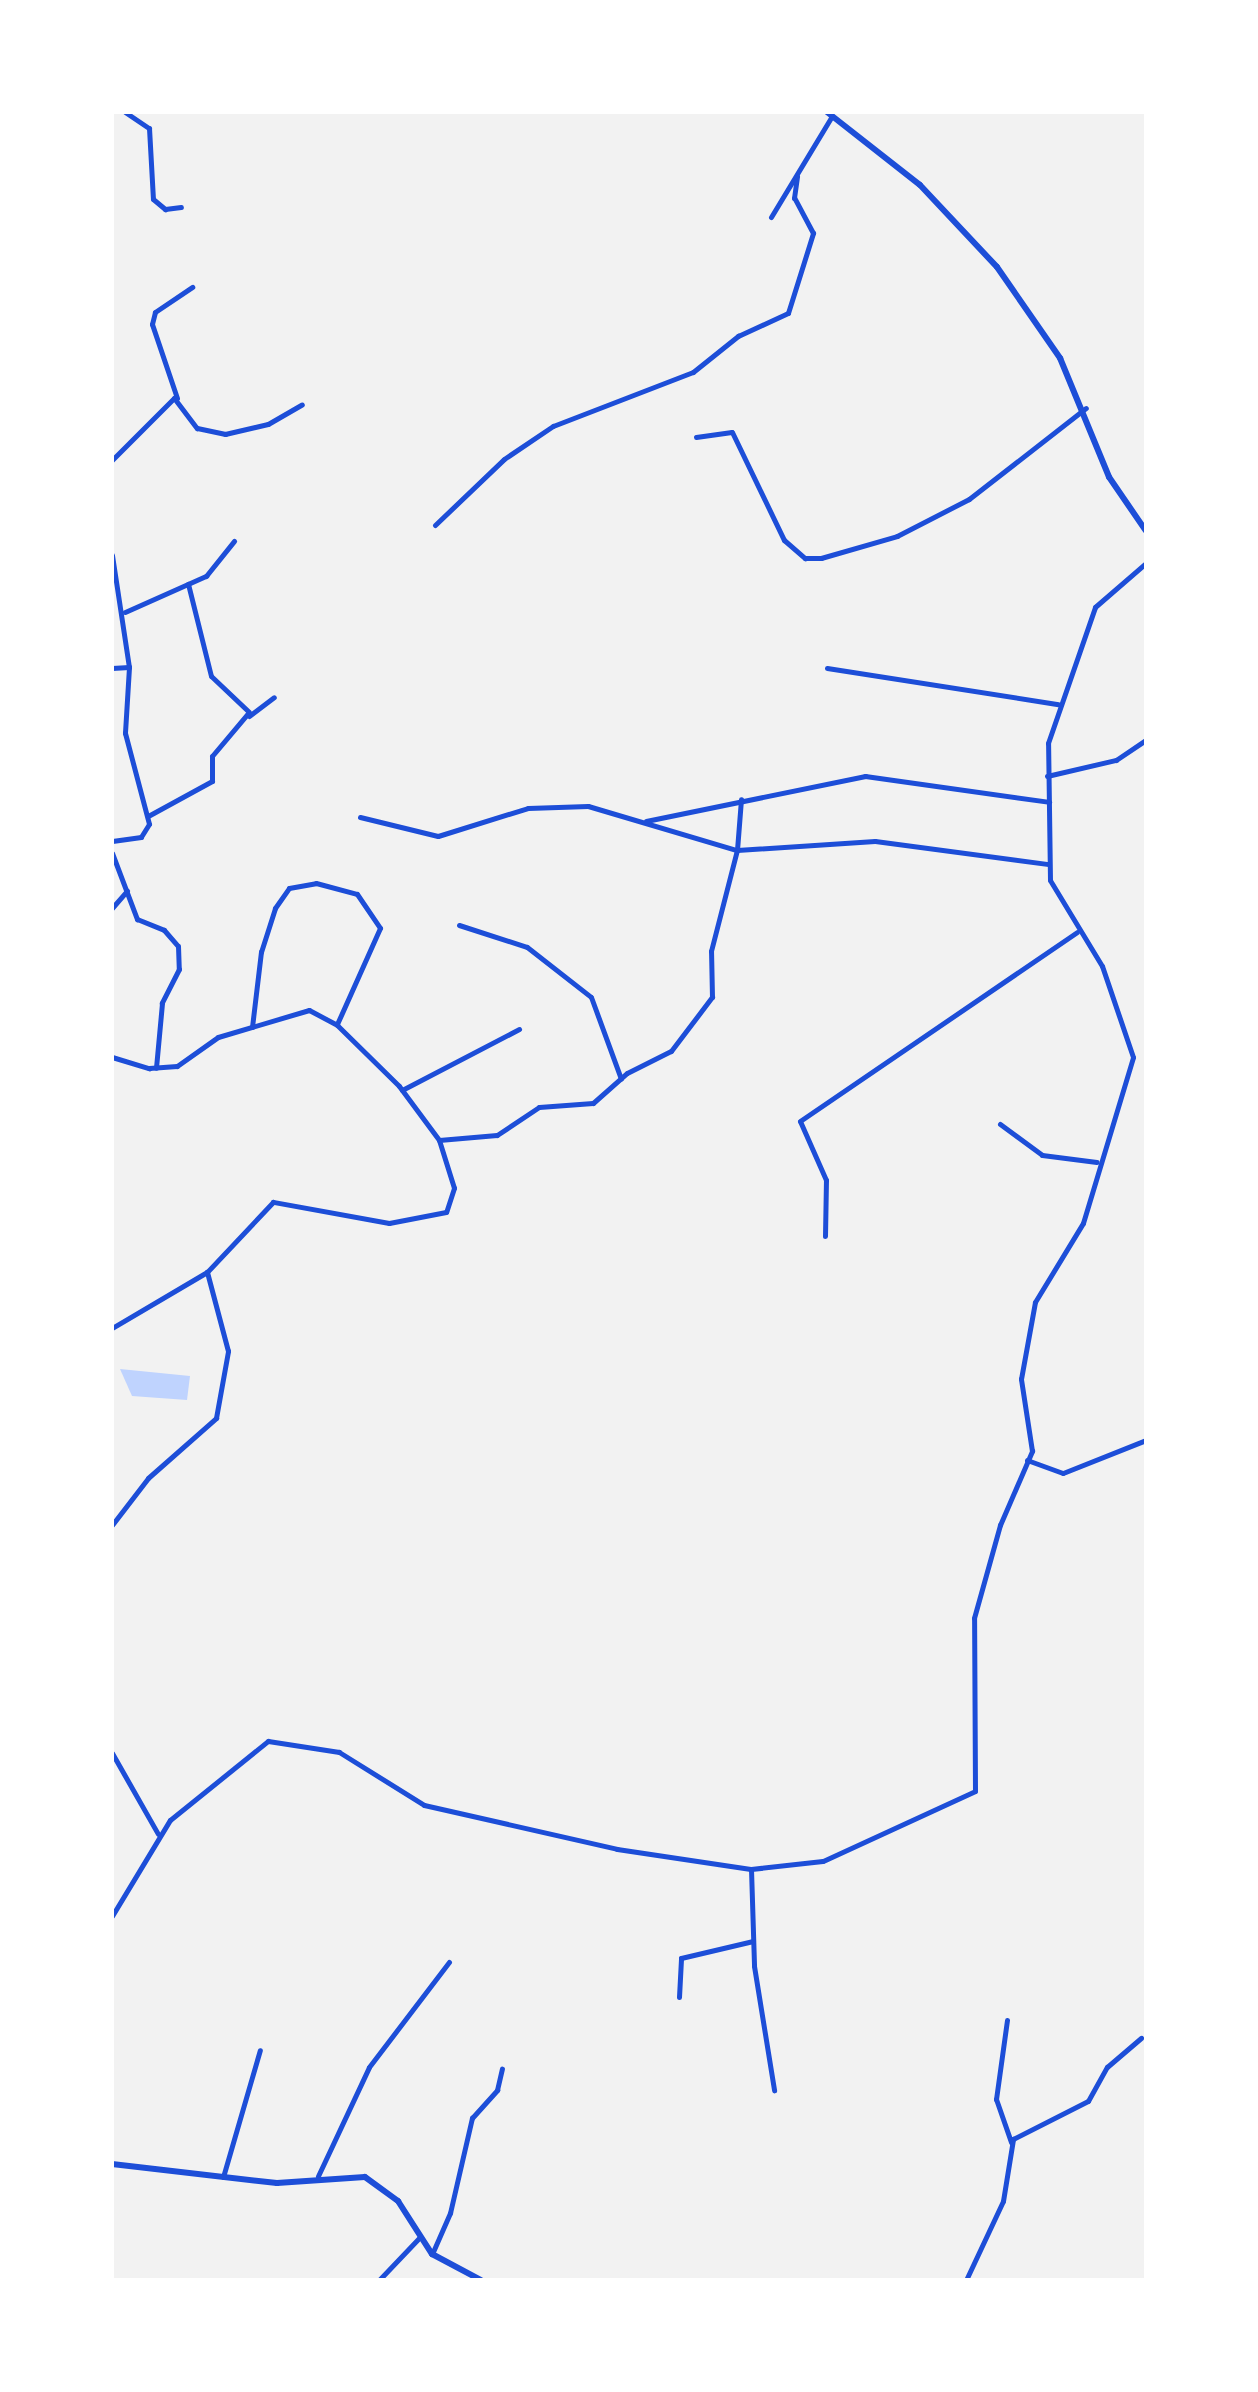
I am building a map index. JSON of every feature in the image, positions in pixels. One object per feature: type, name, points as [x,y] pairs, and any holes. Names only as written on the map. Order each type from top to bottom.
[{"type":"street","points":[[125,112],[149,128],[153,199],[165,209],[181,207]]},
{"type":"street","points":[[771,217],[830,114],[920,185],[997,267],[1086,408],[1109,477],[1146,531]]},
{"type":"street","points":[[435,525],[504,459],[553,426],[693,372],[738,336],[788,313],[813,233],[794,198],[797,176]]},
{"type":"street","points":[[192,287],[155,312],[152,324],[177,398],[197,428],[225,434],[268,424],[302,404]]},
{"type":"street","points":[[112,460],[177,398]]},
{"type":"street","points":[[696,437],[732,432],[784,540],[805,558],[821,558],[897,536],[969,499],[1086,408]]},
{"type":"street","points":[[125,612],[206,576],[234,541]]},
{"type":"street","points":[[112,555],[125,612],[129,667],[125,733],[148,816],[146,833],[112,841]]},
{"type":"street","points":[[112,1915],[158,1834],[259,1745],[283,1739],[339,1752],[424,1805],[617,1849],[751,1869],[823,1861],[975,1791],[974,1618],[1033,1442],[1021,1379],[1035,1302],[1083,1223],[1097,1162],[1133,1057],[1102,966],[1077,932],[1048,864],[1047,776],[1058,704],[1095,607],[1146,563]]},
{"type":"street","points":[[188,584],[211,676],[248,716]]},
{"type":"street","points":[[112,668],[129,667]]},
{"type":"street","points":[[827,668],[1058,704]]},
{"type":"street","points":[[148,816],[212,781],[212,756],[248,716],[274,697]]},
{"type":"street","points":[[1047,776],[1116,760],[1146,740]]},
{"type":"street","points":[[645,822],[741,799],[892,775],[1049,802]]},
{"type":"street","points":[[439,1140],[497,1135],[539,1107],[584,1107],[621,1079],[661,1059],[707,1006],[711,951],[737,850],[741,799]]},
{"type":"street","points":[[360,817],[438,836],[545,805],[588,806],[737,850],[875,841],[1048,864]]},
{"type":"street","points":[[112,853],[137,919],[164,930],[181,959],[162,1003],[156,1068]]},
{"type":"street","points":[[252,1028],[261,952],[275,908],[289,888],[316,883],[357,894],[380,928],[337,1025]]},
{"type":"street","points":[[112,908],[128,890]]},
{"type":"street","points":[[459,925],[527,947],[591,997],[621,1079]]},
{"type":"street","points":[[825,1236],[826,1180],[800,1121],[1077,932]]},
{"type":"street","points":[[112,1057],[156,1068],[177,1066],[208,1042],[252,1028],[293,1009],[337,1025],[402,1090],[439,1140],[454,1188],[446,1212],[389,1223],[280,1201],[207,1272],[112,1328]]},
{"type":"street","points":[[402,1090],[519,1029]]},
{"type":"street","points":[[1000,1124],[1042,1155],[1097,1162]]},
{"type":"street","points":[[112,1525],[148,1478],[216,1418],[228,1351],[207,1272]]},
{"type":"street","points":[[1027,1460],[1063,1473],[1146,1440]]},
{"type":"street","points":[[112,1753],[158,1834]]},
{"type":"street","points":[[751,1869],[753,1941],[774,2090]]},
{"type":"street","points":[[679,1997],[681,1958],[753,1941]]},
{"type":"street","points":[[318,2176],[369,2067],[449,1962]]},
{"type":"street","points":[[966,2280],[1003,2201],[1011,2142],[996,2099],[1007,2020]]},
{"type":"street","points":[[1011,2142],[1088,2101],[1107,2067],[1141,2038]]},
{"type":"street","points":[[223,2177],[260,2050]]},
{"type":"street","points":[[432,2254],[450,2213],[472,2118],[497,2090],[502,2069]]},
{"type":"street","points":[[112,2164],[277,2183],[346,2172],[382,2186],[432,2254],[481,2280]]},
{"type":"street","points":[[379,2280],[420,2237]]},
{"type":"water","points":[[120,1369],[190,1376],[187,1400],[132,1396]]}]
